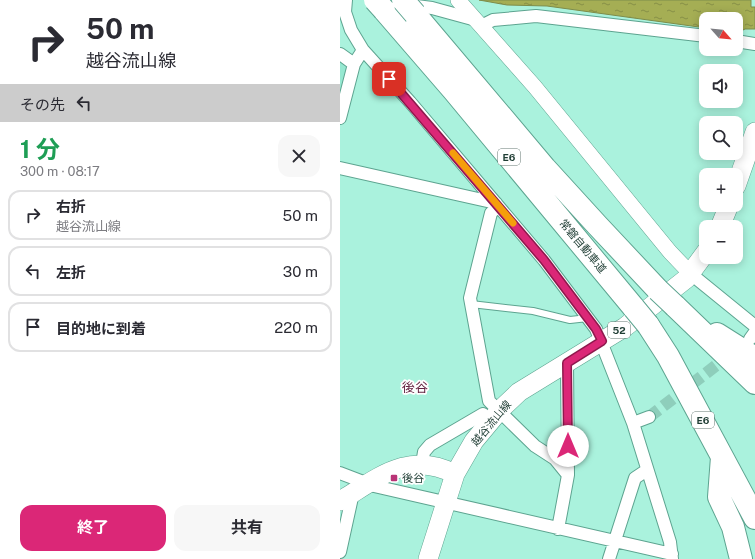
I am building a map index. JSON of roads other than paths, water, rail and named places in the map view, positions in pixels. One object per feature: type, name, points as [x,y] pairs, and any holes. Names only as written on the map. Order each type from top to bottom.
[{"type":"highway","name":"常磐自動車道","points":[[377,3],[454,91],[648,325],[668,356],[755,518]]},
{"type":"highway","name":"常磐自動車道","points":[[409,7],[545,168],[597,225],[658,290],[755,383]]},
{"type":"highway","points":[[677,308],[753,343]]},
{"type":"highway","points":[[722,457],[720,497],[733,527],[740,548],[741,559]]},
{"type":"main road","points":[[742,168],[755,132]]},
{"type":"main road","name":"越谷流山線","points":[[428,559],[455,474],[491,413],[519,392],[602,341],[637,317],[691,274],[699,262]]},
{"type":"main road","points":[[354,493],[392,470],[411,465],[422,464],[447,470],[455,474]]},
{"type":"street","points":[[346,0],[345,12],[351,30],[363,50],[410,102],[544,260],[588,318],[602,341],[633,423],[670,542],[672,556],[445,502],[354,493]]},
{"type":"street","points":[[377,3],[432,8],[478,23],[536,16],[699,35]]},
{"type":"street","points":[[461,4],[535,87],[670,252],[691,274],[755,326]]},
{"type":"street","points":[[743,42],[755,44]]},
{"type":"street","points":[[340,118],[354,64],[363,50]]},
{"type":"street","points":[[340,54],[354,64]]},
{"type":"street","points":[[340,168],[497,204]]},
{"type":"street","points":[[497,204],[491,213],[470,298],[491,413],[555,460],[568,475]]},
{"type":"street","points":[[558,529],[568,475],[567,363]]},
{"type":"street","points":[[422,464],[424,452],[430,445],[491,413]]},
{"type":"street","points":[[633,423],[649,418]]},
{"type":"street","points":[[609,559],[613,541],[635,478],[647,470]]},
{"type":"street","points":[[340,473],[350,476],[354,493],[340,552]]},
{"type":"lane","points":[[471,304],[533,311],[570,320],[588,318]]},
{"type":"water","points":[[479,0],[751,0],[751,7],[755,7],[755,29],[743,30],[743,12],[699,12],[699,27],[547,6],[507,5]]},
{"type":"tunnel","points":[[649,417],[731,354]]},
{"type":"place","name":"後谷","points":[[394,478]]},
{"type":"district","name":"後谷","points":[[415,387]]}]
